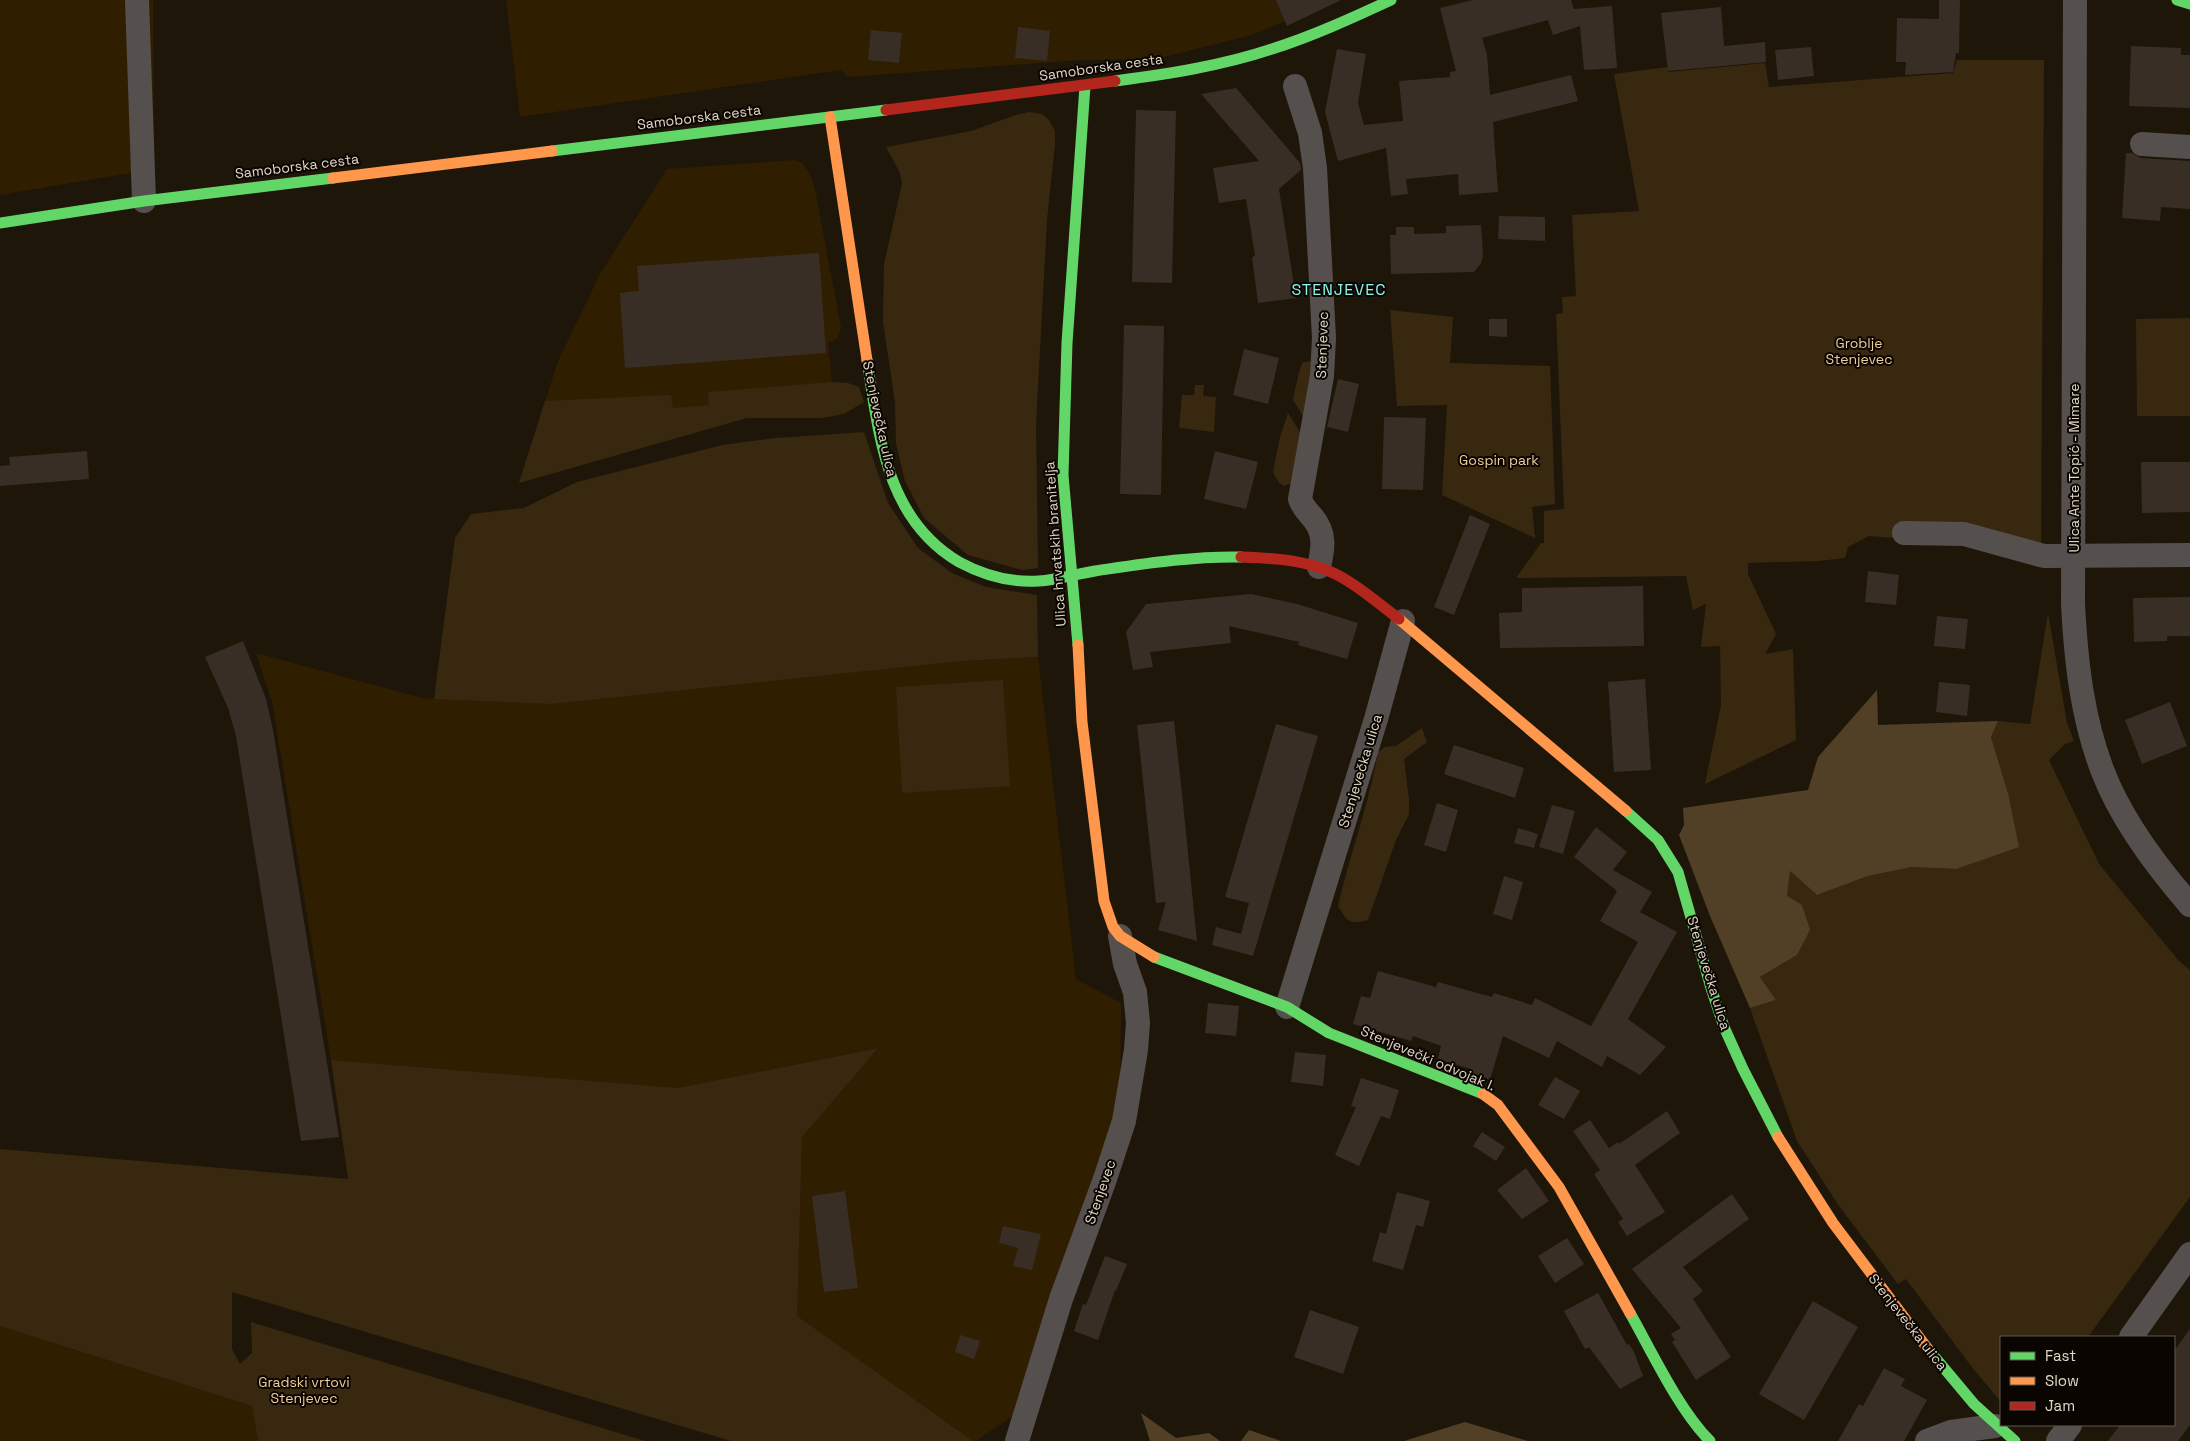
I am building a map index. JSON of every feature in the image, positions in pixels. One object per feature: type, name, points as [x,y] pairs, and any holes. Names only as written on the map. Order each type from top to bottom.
[{"type":"street","points":[[137,0],[144,201]]},
{"type":"street","name":"Samoborska cesta","points":[[0,223],[144,201],[1085,86],[1162,74],[1252,56],[1319,32],[1391,0]]},
{"type":"street","name":"Ulica Ante Topić - Mimare","points":[[2075,0],[2073,604],[2077,664],[2086,720],[2103,773],[2131,827],[2174,887],[2190,905]]},
{"type":"street","points":[[2177,0],[2190,4]]},
{"type":"street","name":"Ulica hrvatskih branitelja","points":[[1085,86],[1067,343],[1063,475],[1073,575],[1082,722],[1098,859],[1109,917],[1113,928],[1120,936]]},
{"type":"street","name":"Stenjevec","points":[[1295,86],[1310,133],[1315,168],[1322,264],[1324,338],[1322,376],[1300,500],[1304,509],[1313,518],[1322,533],[1324,547],[1319,567]]},
{"type":"street","name":"Stenjevečka ulica","points":[[830,117],[848,251],[868,370],[891,476],[902,502],[925,536],[950,557],[972,570],[1001,579],[1024,581],[1041,581],[1167,562],[1249,556],[1284,560],[1319,567],[1341,576],[1403,621],[1660,842],[1676,866],[1686,894],[1713,994],[1736,1056],[1783,1149],[1817,1203],[1947,1372],[1995,1426],[2015,1441]]},
{"type":"street","points":[[2142,144],[2190,147]]},
{"type":"street","points":[[1904,533],[1964,534],[1986,538],[2044,556],[2190,554]]},
{"type":"street","name":"Stenjevečka ulica","points":[[1287,1007],[1376,719],[1403,621]]},
{"type":"street","name":"Stenjevec","points":[[1017,1441],[1061,1299],[1124,1121],[1136,1050],[1138,1023],[1134,992],[1125,964],[1120,936]]},
{"type":"street","name":"Stenjevečki odvojak I.","points":[[1120,936],[1148,955],[1178,968],[1287,1007],[1329,1033],[1484,1094],[1498,1105],[1558,1187],[1672,1388],[1692,1420],[1710,1441]]},
{"type":"street","points":[[2132,1336],[2190,1254]]},
{"type":"street","points":[[1927,1441],[1951,1432],[1995,1426]]},
{"type":"street","points":[[2058,1441],[2069,1426]]},
{"type":"shaded area","points":[[0,0],[153,0],[154,169],[0,195]]},
{"type":"shaded area","points":[[506,0],[1334,0],[1252,35],[1156,59],[1080,60],[848,77],[841,70],[520,117]]},
{"type":"shaded area","points":[[794,160],[802,163],[809,172],[815,189],[841,327],[838,338],[828,343],[833,393],[519,483],[558,361],[600,274],[667,169]]},
{"type":"shaded area","points":[[256,653],[422,698],[552,704],[963,661],[1038,657],[1076,979],[1121,1003],[1120,1108],[1014,1415],[976,1441],[973,1441],[796,1316],[802,1137],[877,1048],[678,1088],[331,1060],[272,702]]},
{"type":"shaded area","points":[[1877,690],[1878,725],[1998,721],[1991,737],[2008,793],[2019,847],[1956,869],[1912,867],[1868,876],[1817,895],[1790,871],[1787,896],[1802,905],[1810,930],[1797,955],[1760,977],[1776,1000],[1750,1008],[1710,916],[1679,835],[1684,825],[1683,808],[1808,790],[1818,757]]},
{"type":"shaded area","points":[[0,1326],[252,1406],[258,1441],[0,1441]]},
{"type":"shaded area","points":[[1141,1413],[1176,1438],[1209,1433],[1220,1441],[1150,1441]]},
{"type":"shaded area","points":[[1465,1422],[1528,1441],[1404,1441]]},
{"type":"shaded area","points":[[1249,1430],[1281,1441],[1241,1441]]},
{"type":"green space","name":"Groblje Stenjevec","points":[[1957,60],[2044,60],[2041,549],[1869,536],[1848,547],[1845,558],[1818,561],[1748,563],[1748,574],[1776,634],[1765,654],[1793,649],[1796,740],[1705,784],[1721,705],[1720,646],[1701,647],[1706,604],[1693,610],[1686,576],[1516,578],[1541,543],[1544,543],[1544,511],[1564,509],[1556,314],[1563,313],[1562,297],[1576,296],[1572,215],[1639,211],[1614,74],[1668,67],[1668,72],[1765,63],[1769,87],[1953,73]]},
{"type":"green space","points":[[1029,112],[1042,114],[1049,120],[1055,131],[1055,144],[1047,220],[1036,425],[1038,568],[1022,570],[968,555],[924,518],[905,481],[896,444],[895,403],[883,322],[884,264],[902,184],[900,173],[886,147],[971,131]]},
{"type":"green space","name":"Gospin park","points":[[1390,310],[1453,317],[1450,363],[1550,366],[1555,504],[1532,507],[1535,538],[1442,495],[1447,405],[1397,406]]},
{"type":"green space","points":[[2190,318],[2190,416],[2137,416],[2136,319]]},
{"type":"green space","points":[[1315,361],[1305,419],[1293,400],[1303,362]]},
{"type":"green space","points":[[832,382],[848,383],[859,387],[864,402],[844,414],[822,418],[747,418],[519,483],[545,401],[671,395],[673,408],[709,405],[708,392]]},
{"type":"green space","points":[[1195,385],[1204,385],[1203,396],[1216,397],[1214,432],[1179,428],[1182,395],[1194,395]]},
{"type":"green space","points":[[1288,413],[1301,434],[1292,483],[1284,486],[1279,483],[1273,472],[1280,437]]},
{"type":"green space","points":[[864,432],[888,503],[918,548],[952,573],[986,587],[1037,595],[1038,657],[963,661],[552,704],[434,699],[455,538],[471,514],[524,508],[577,482],[722,445],[776,438]]},
{"type":"green space","points":[[2048,613],[2067,723],[2074,741],[2065,744],[2049,760],[2099,864],[2179,961],[2190,970],[2190,1197],[2089,1336],[2000,1336],[2000,1401],[1971,1366],[1906,1279],[1898,1284],[1839,1206],[1797,1141],[1750,1008],[1776,1000],[1760,977],[1797,955],[1787,896],[1790,871],[1817,895],[1868,876],[1912,867],[1956,869],[2008,793],[1991,737],[1998,721],[2030,724]]},
{"type":"green space","points":[[1003,680],[1010,786],[902,793],[896,687]]},
{"type":"green space","points":[[1422,728],[1427,742],[1404,759],[1409,814],[1396,840],[1368,920],[1350,921],[1344,916],[1338,906],[1370,791],[1378,752],[1385,747],[1396,746]]},
{"type":"green space","name":"Gradski vrtovi Stenjevec","points":[[878,1048],[802,1137],[797,1316],[973,1441],[731,1441],[232,1292],[232,1349],[240,1364],[252,1353],[251,1322],[645,1441],[258,1441],[252,1406],[0,1326],[0,1149],[348,1179],[331,1060],[678,1088]]},
{"type":"building","points":[[1276,0],[1341,0],[1287,26]]},
{"type":"building","points":[[1473,0],[1571,0],[1574,9],[1612,6],[1617,68],[1584,70],[1580,26],[1553,35],[1548,20],[1482,38],[1487,54],[1490,95],[1571,75],[1578,101],[1493,122],[1498,192],[1459,195],[1458,174],[1406,179],[1408,194],[1391,196],[1386,148],[1338,161],[1325,112],[1337,49],[1366,54],[1358,103],[1364,125],[1403,121],[1399,81],[1450,77],[1450,72],[1456,71],[1440,8]]},
{"type":"building","points":[[1939,0],[1960,0],[1959,53],[1956,53],[1953,72],[1905,75],[1906,62],[1896,62],[1897,18],[1939,19]]},
{"type":"building","points":[[1721,7],[1724,46],[1765,42],[1766,62],[1668,71],[1661,13]]},
{"type":"building","points":[[1018,27],[1050,31],[1047,61],[1015,58]]},
{"type":"building","points":[[871,30],[902,33],[899,63],[868,60]]},
{"type":"building","points":[[2131,46],[2181,48],[2181,55],[2190,55],[2190,108],[2129,106]]},
{"type":"building","points":[[1811,47],[1814,76],[1778,80],[1775,50]]},
{"type":"building","points":[[1236,88],[1300,163],[1301,170],[1279,189],[1296,298],[1258,303],[1252,257],[1255,256],[1246,199],[1219,203],[1213,168],[1259,161],[1201,94]]},
{"type":"building","points":[[1136,110],[1176,111],[1172,283],[1132,282]]},
{"type":"building","points":[[2126,153],[2132,153],[2141,158],[2190,161],[2190,209],[2161,207],[2160,221],[2122,218]]},
{"type":"building","points":[[1499,216],[1545,217],[1545,241],[1498,239]]},
{"type":"building","points":[[1481,225],[1483,256],[1481,263],[1474,272],[1391,274],[1390,235],[1396,235],[1396,227],[1414,227],[1414,234],[1446,233],[1446,226]]},
{"type":"building","points":[[819,253],[826,353],[625,368],[620,293],[639,291],[637,266]]},
{"type":"building","points":[[1489,319],[1507,319],[1507,337],[1489,336]]},
{"type":"building","points":[[1124,325],[1164,326],[1161,495],[1120,494]]},
{"type":"building","points":[[1244,349],[1279,358],[1268,404],[1233,395]]},
{"type":"building","points":[[1338,379],[1359,384],[1348,432],[1327,427]]},
{"type":"building","points":[[1384,417],[1426,418],[1423,490],[1382,489]]},
{"type":"building","points":[[87,451],[89,479],[0,486],[0,466],[10,465],[9,457]]},
{"type":"building","points":[[1215,451],[1258,462],[1246,509],[1204,499]]},
{"type":"building","points":[[2141,462],[2190,462],[2190,512],[2142,513]]},
{"type":"building","points":[[1470,515],[1490,524],[1454,615],[1434,607]]},
{"type":"building","points":[[1868,571],[1899,575],[1896,605],[1865,602]]},
{"type":"building","points":[[1643,586],[1644,646],[1500,648],[1499,613],[1522,612],[1522,588]]},
{"type":"building","points":[[1251,594],[1297,604],[1358,623],[1347,659],[1298,645],[1299,642],[1229,626],[1231,643],[1150,652],[1153,667],[1133,670],[1126,632],[1146,604]]},
{"type":"building","points":[[2190,597],[2190,636],[2167,636],[2167,641],[2134,642],[2133,598]]},
{"type":"building","points":[[1937,616],[1968,619],[1965,649],[1934,646]]},
{"type":"building","points":[[243,641],[266,699],[273,730],[339,1137],[301,1141],[236,736],[228,708],[205,657]]},
{"type":"building","points":[[1645,679],[1651,770],[1614,772],[1608,682]]},
{"type":"building","points":[[1939,682],[1970,685],[1967,716],[1936,712]]},
{"type":"building","points":[[2170,702],[2187,746],[2142,764],[2125,720]]},
{"type":"building","points":[[1174,721],[1197,941],[1158,930],[1166,902],[1156,903],[1137,725]]},
{"type":"building","points":[[1276,724],[1318,736],[1253,956],[1212,945],[1216,927],[1241,934],[1249,903],[1225,897]]},
{"type":"building","points":[[1454,745],[1524,768],[1515,798],[1444,774]]},
{"type":"building","points":[[1437,803],[1458,810],[1446,852],[1424,845]]},
{"type":"building","points":[[1552,805],[1575,811],[1563,854],[1539,847]]},
{"type":"building","points":[[1596,827],[1627,852],[1613,870],[1652,892],[1640,912],[1677,932],[1628,1019],[1666,1047],[1640,1075],[1607,1056],[1602,1067],[1557,1041],[1549,1058],[1503,1036],[1490,1080],[1470,1072],[1471,1069],[1438,1059],[1441,1046],[1413,1036],[1411,1041],[1353,1024],[1361,996],[1370,998],[1378,971],[1436,987],[1438,982],[1492,997],[1494,993],[1532,1005],[1535,998],[1591,1026],[1638,942],[1600,921],[1617,891],[1574,857]]},
{"type":"building","points":[[1518,828],[1538,834],[1534,848],[1514,843]]},
{"type":"building","points":[[1504,876],[1523,882],[1512,920],[1493,914]]},
{"type":"building","points":[[1208,1003],[1239,1006],[1236,1036],[1205,1033]]},
{"type":"building","points":[[1295,1052],[1326,1055],[1323,1086],[1291,1082]]},
{"type":"building","points":[[1555,1077],[1580,1091],[1564,1119],[1538,1105]]},
{"type":"building","points":[[1361,1078],[1399,1090],[1390,1119],[1381,1116],[1359,1166],[1335,1155],[1356,1107],[1351,1106]]},
{"type":"building","points":[[1667,1111],[1680,1133],[1635,1165],[1665,1212],[1627,1236],[1618,1222],[1623,1219],[1594,1174],[1600,1170],[1573,1131],[1590,1120],[1609,1148],[1618,1142],[1619,1144]]},
{"type":"building","points":[[1482,1132],[1505,1147],[1496,1161],[1473,1146]]},
{"type":"building","points":[[1526,1168],[1549,1201],[1522,1219],[1497,1190]]},
{"type":"building","points":[[845,1191],[858,1288],[824,1292],[812,1196]]},
{"type":"building","points":[[1397,1192],[1430,1201],[1423,1227],[1416,1225],[1403,1270],[1372,1261],[1380,1232],[1386,1234]]},
{"type":"building","points":[[1732,1194],[1749,1219],[1683,1267],[1703,1291],[1693,1299],[1731,1357],[1696,1380],[1672,1342],[1675,1340],[1671,1334],[1681,1328],[1632,1269]]},
{"type":"building","points":[[1003,1226],[1041,1234],[1032,1270],[1013,1266],[1018,1248],[999,1243]]},
{"type":"building","points":[[1567,1238],[1584,1264],[1555,1283],[1538,1256]]},
{"type":"building","points":[[1105,1256],[1127,1264],[1115,1290],[1098,1340],[1074,1331],[1083,1304],[1086,1305]]},
{"type":"building","points":[[1598,1293],[1627,1345],[1629,1344],[1634,1352],[1643,1376],[1620,1389],[1589,1347],[1585,1349],[1564,1311]]},
{"type":"building","points":[[1813,1301],[1858,1327],[1804,1420],[1759,1394]]},
{"type":"building","points":[[1310,1310],[1359,1327],[1343,1374],[1294,1357]]},
{"type":"building","points":[[2190,1329],[2190,1425],[2178,1441],[2108,1441],[2119,1426],[2175,1426],[2175,1350]]},
{"type":"building","points":[[960,1335],[980,1341],[974,1359],[955,1352]]},
{"type":"building","points":[[1884,1368],[1905,1379],[1901,1386],[1927,1400],[1904,1441],[1838,1441],[1859,1404],[1863,1406]]},
{"type":"traffic: fast","points":[[1115,81],[1194,69],[1253,55],[1317,33],[1391,0]]},
{"type":"traffic: fast","points":[[2177,0],[2190,4]]},
{"type":"traffic: fast","points":[[1078,645],[1063,475],[1067,343],[1085,86]]},
{"type":"traffic: fast","points":[[552,151],[886,110]]},
{"type":"traffic: fast","points":[[0,223],[144,201],[333,178]]},
{"type":"traffic: fast","points":[[867,360],[882,446],[890,473],[901,499],[916,523],[935,544],[959,562],[997,577],[1018,581],[1039,581],[1168,561],[1241,557]]},
{"type":"traffic: fast","points":[[1626,811],[1658,840],[1678,872],[1724,1027],[1778,1137]]},
{"type":"traffic: fast","points":[[1154,957],[1287,1007],[1329,1033],[1483,1094]]},
{"type":"traffic: fast","points":[[1630,1313],[1677,1397],[1710,1441]]},
{"type":"traffic: fast","points":[[1928,1349],[1974,1404],[2015,1441]]},
{"type":"traffic: slow","points":[[830,117],[867,360]]},
{"type":"traffic: slow","points":[[333,178],[552,151]]},
{"type":"traffic: slow","points":[[1399,619],[1626,811]]},
{"type":"traffic: slow","points":[[1078,645],[1082,722],[1104,901],[1113,927],[1120,936],[1154,957]]},
{"type":"traffic: slow","points":[[1483,1094],[1498,1105],[1559,1187],[1630,1313]]},
{"type":"traffic: slow","points":[[1778,1137],[1833,1223],[1928,1349]]},
{"type":"traffic: jam","points":[[886,110],[1115,81]]},
{"type":"traffic: jam","points":[[1241,557],[1270,558],[1309,564],[1329,571],[1360,589],[1399,619]]},
{"type":"district","name":"STENJEVEC","points":[[1339,289]]}]
